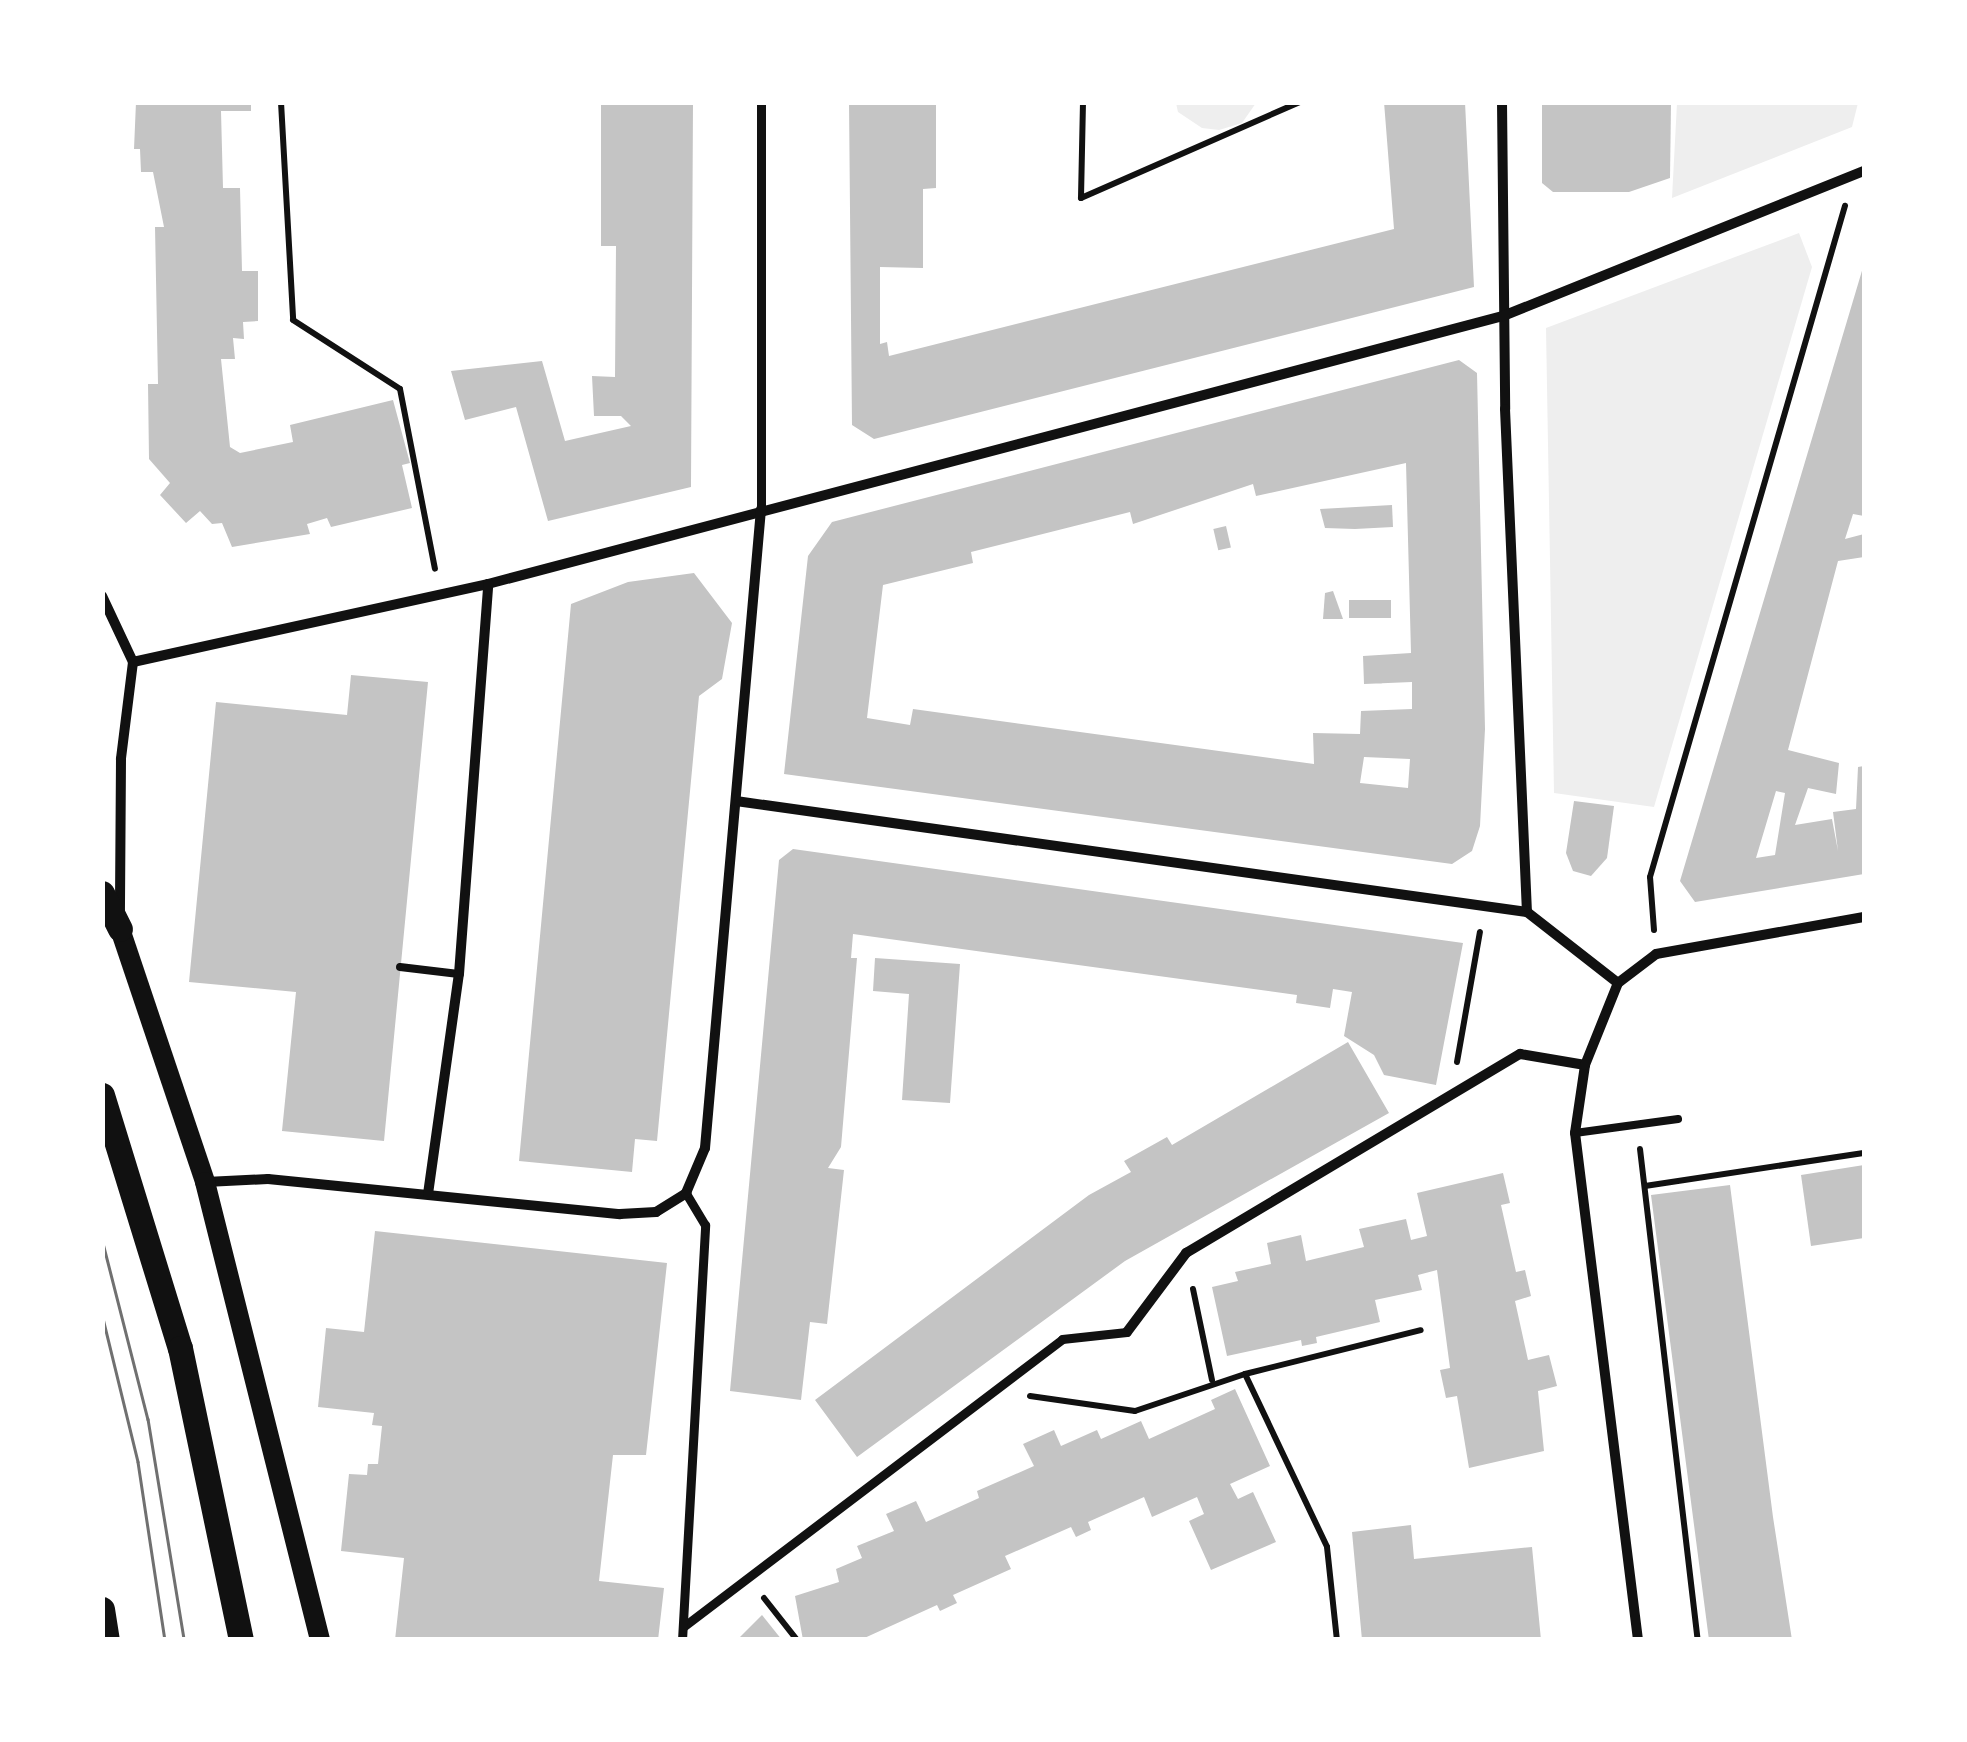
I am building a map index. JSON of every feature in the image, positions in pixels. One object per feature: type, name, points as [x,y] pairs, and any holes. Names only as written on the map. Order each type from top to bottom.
[{"type":"main road","points":[[102,893],[120,928],[205,1182],[320,1640]]},
{"type":"main road","points":[[102,1095],[180,1348],[241,1640]]},
{"type":"main road","points":[[102,1609],[107,1640]]},
{"type":"street","points":[[205,1182],[268,1180],[620,1214],[656,1212],[686,1193],[705,1148],[761,509],[760,102]]},
{"type":"street","points":[[1502,102],[1502,316],[1527,912]]},
{"type":"street","points":[[133,662],[488,584],[1502,316],[1859,173]]},
{"type":"street","points":[[428,1194],[459,974],[488,584]]},
{"type":"street","points":[[102,596],[133,662],[121,758],[120,928]]},
{"type":"street","points":[[736,801],[1527,912],[1618,983]]},
{"type":"street","points":[[1638,1640],[1575,1133],[1585,1065],[1618,983],[1656,954],[1864,917]]},
{"type":"street","points":[[682,1626],[1062,1339],[1127,1332],[1186,1253],[1520,1054],[1585,1065]]},
{"type":"street","points":[[682,1640],[706,1225],[686,1193]]},
{"type":"lane","points":[[400,967],[459,974]]},
{"type":"lane","points":[[1575,1133],[1678,1119]]},
{"type":"path","points":[[281,102],[292,320],[400,389],[440,595]]},
{"type":"path","points":[[1082,102],[1081,198],[1300,102]]},
{"type":"path","points":[[1656,954],[1650,877],[1859,173]]},
{"type":"path","points":[[1451,1095],[1485,906]]},
{"type":"path","points":[[1638,1124],[1698,1640]]},
{"type":"path","points":[[1645,1186],[1864,1153]]},
{"type":"path","points":[[1186,1253],[1212,1380]]},
{"type":"path","points":[[1013,1374],[1033,1400],[1134,1411],[1212,1380],[1421,1330]]},
{"type":"path","points":[[1245,1374],[1328,1547],[1337,1640]]},
{"type":"path","points":[[747,1578],[797,1640]]},
{"type":"shaded area","points":[[1176,102],[1256,103],[1242,123],[1219,130],[1202,128],[1178,112]]},
{"type":"shaded area","points":[[1677,102],[1858,103],[1852,127],[1672,198]]},
{"type":"shaded area","points":[[1799,233],[1812,267],[1654,807],[1554,793],[1546,328]]},
{"type":"building","points":[[136,102],[251,102],[251,111],[221,111],[223,188],[240,188],[242,271],[258,271],[258,321],[243,322],[244,339],[233,338],[235,359],[221,359],[230,447],[240,453],[293,442],[290,425],[393,400],[410,463],[402,465],[412,508],[331,527],[327,518],[307,524],[310,534],[232,547],[222,523],[212,524],[200,511],[186,523],[160,495],[170,483],[149,459],[148,384],[158,384],[155,227],[164,227],[153,172],[141,172],[140,149],[134,149]]},
{"type":"building","points":[[601,102],[693,102],[691,487],[548,521],[516,407],[465,420],[451,371],[542,361],[565,441],[631,426],[621,416],[594,416],[592,376],[615,377],[616,246],[601,246]]},
{"type":"building","points":[[849,102],[936,102],[936,188],[923,189],[923,268],[880,267],[880,344],[887,342],[889,356],[1394,229],[1384,102],[1465,102],[1474,287],[874,439],[852,425]]},
{"type":"building","points":[[1542,102],[1671,104],[1670,178],[1629,192],[1553,192],[1542,183]]},
{"type":"building","points":[[1864,264],[1864,516],[1853,514],[1845,539],[1864,534],[1864,557],[1838,561],[1788,750],[1839,763],[1836,794],[1808,788],[1795,825],[1832,819],[1838,851],[1833,812],[1856,809],[1858,767],[1864,766],[1864,874],[1695,902],[1680,881]],"holes":[[[1776,791],[1785,793],[1775,855],[1756,858]]]},
{"type":"building","points":[[1459,360],[1477,373],[1485,729],[1480,826],[1472,851],[1452,864],[784,774],[808,556],[832,522]],"holes":[[[1406,463],[1411,653],[1363,656],[1364,684],[1412,682],[1412,709],[1361,711],[1360,734],[1313,733],[1314,764],[913,709],[910,725],[867,718],[883,585],[973,563],[971,552],[1130,512],[1133,524],[1253,484],[1256,496]],[[1364,757],[1410,759],[1408,788],[1360,783]]]},
{"type":"building","points":[[1392,505],[1393,527],[1325,528],[1320,509]]},
{"type":"building","points":[[1226,526],[1231,547],[1218,550],[1213,529]]},
{"type":"building","points":[[694,573],[732,623],[722,679],[699,696],[657,1141],[635,1139],[632,1172],[519,1161],[571,604],[628,582]]},
{"type":"building","points":[[1333,591],[1343,619],[1323,619],[1325,593]]},
{"type":"building","points":[[1349,600],[1391,600],[1391,618],[1349,618]]},
{"type":"building","points":[[351,675],[428,682],[384,1141],[282,1131],[296,992],[189,982],[216,702],[347,715]]},
{"type":"building","points":[[1574,801],[1614,806],[1607,858],[1591,876],[1573,871],[1566,853]]},
{"type":"building","points":[[793,849],[1463,943],[1436,1085],[1384,1075],[1374,1055],[1344,1036],[1352,992],[1333,989],[1330,1008],[1296,1003],[1297,995],[853,934],[851,958],[857,958],[841,1147],[828,1168],[844,1170],[827,1324],[810,1322],[801,1400],[730,1391],[779,860]]},
{"type":"building","points":[[875,958],[960,964],[950,1103],[902,1100],[909,994],[873,991]]},
{"type":"building","points":[[1348,1042],[1389,1113],[1125,1261],[857,1457],[815,1400],[1089,1195],[1131,1172],[1124,1161],[1167,1137],[1172,1145]]},
{"type":"building","points":[[1864,1165],[1864,1238],[1811,1246],[1801,1175]]},
{"type":"building","points":[[1503,1173],[1510,1203],[1501,1205],[1516,1272],[1525,1270],[1531,1296],[1515,1301],[1528,1360],[1549,1355],[1557,1386],[1538,1391],[1544,1451],[1469,1468],[1457,1396],[1446,1398],[1440,1370],[1450,1368],[1437,1270],[1418,1275],[1422,1290],[1375,1300],[1380,1322],[1316,1337],[1317,1343],[1302,1346],[1301,1340],[1227,1356],[1212,1287],[1238,1281],[1235,1272],[1271,1264],[1267,1243],[1301,1235],[1306,1261],[1364,1247],[1359,1229],[1406,1219],[1411,1240],[1427,1236],[1417,1193]]},
{"type":"building","points":[[1730,1185],[1792,1640],[1709,1640],[1651,1195]]},
{"type":"building","points":[[375,1231],[667,1263],[646,1455],[613,1455],[599,1581],[664,1588],[658,1640],[395,1640],[404,1558],[341,1551],[349,1474],[367,1475],[368,1464],[378,1464],[382,1426],[372,1425],[374,1413],[318,1407],[326,1328],[364,1332]]},
{"type":"building","points":[[1235,1389],[1270,1466],[1230,1484],[1238,1499],[1253,1492],[1276,1542],[1211,1570],[1189,1521],[1204,1514],[1197,1497],[1152,1517],[1144,1497],[1088,1522],[1091,1530],[1076,1537],[1071,1527],[1005,1556],[1011,1569],[953,1595],[957,1603],[940,1611],[937,1605],[860,1640],[803,1640],[795,1596],[839,1582],[836,1569],[862,1558],[857,1546],[894,1531],[886,1514],[916,1501],[926,1522],[979,1498],[977,1491],[1034,1466],[1023,1444],[1054,1430],[1061,1446],[1097,1430],[1101,1439],[1141,1421],[1149,1439],[1215,1409],[1211,1400]]},
{"type":"building","points":[[1411,1525],[1414,1559],[1532,1547],[1541,1640],[1362,1640],[1352,1532]]},
{"type":"building","points":[[762,1615],[782,1640],[737,1640]]},
{"type":"tram line","points":[[102,1239],[148,1419],[184,1640]]},
{"type":"tram line","points":[[102,1314],[138,1462],[165,1640]]}]
